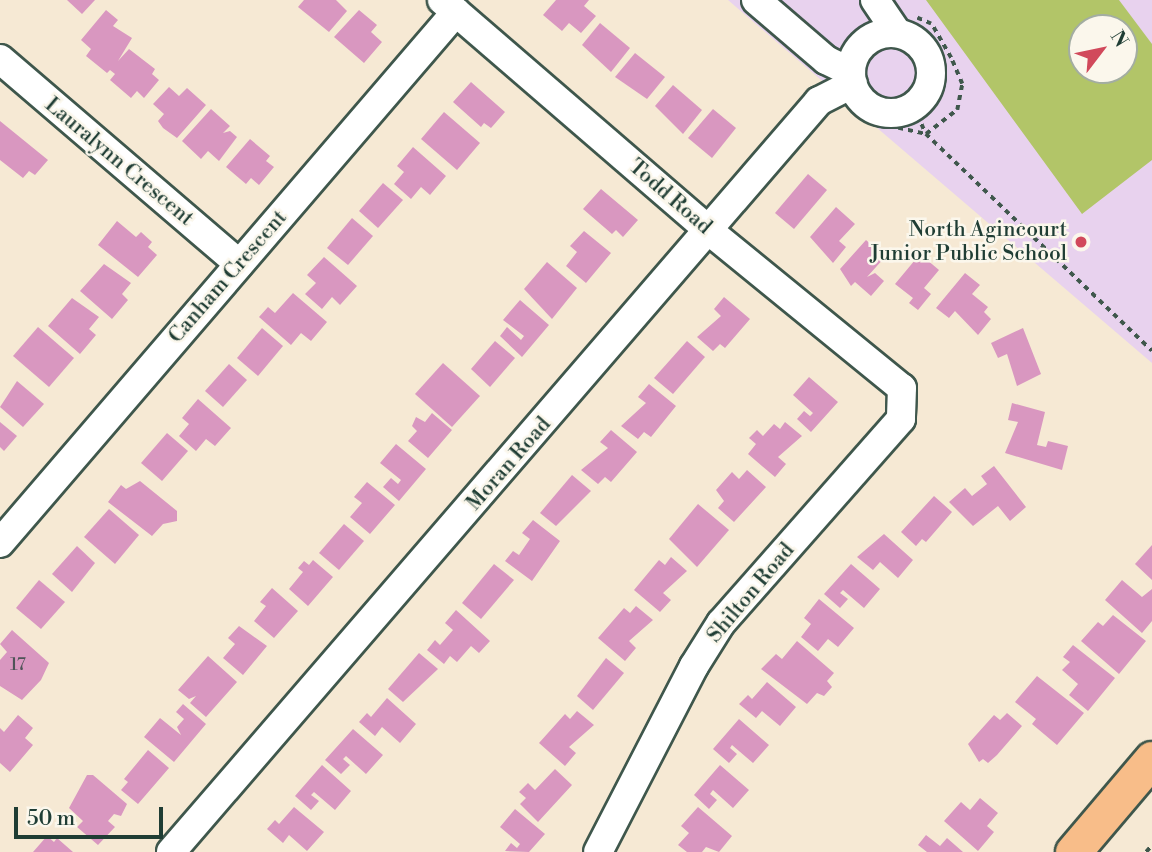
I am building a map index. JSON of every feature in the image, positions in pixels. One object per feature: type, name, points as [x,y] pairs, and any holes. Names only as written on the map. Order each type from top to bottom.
[{"type":"main road","points":[[1073,852],[1152,759]]},
{"type":"street","points":[[755,0],[826,60],[852,78],[858,96],[878,110],[890,113],[914,106],[927,92],[932,73],[928,55],[904,24],[876,0]]},
{"type":"street","name":"Todd Road","points":[[449,6],[709,230],[902,388]]},
{"type":"street","name":"Canham Crescent","points":[[0,543],[239,264],[449,6]]},
{"type":"street","points":[[852,78],[865,42],[904,24]]},
{"type":"street","name":"Lauralynn Crescent","points":[[0,59],[239,264]]},
{"type":"street","name":"Moran Road","points":[[172,852],[818,101],[852,78]]},
{"type":"street","name":"Shilton Road","points":[[598,852],[694,666],[721,624],[901,419],[902,388]]},
{"type":"path","points":[[904,24],[931,24],[962,85],[957,110],[926,134]]},
{"type":"path","points":[[914,106],[926,134],[1152,351]]},
{"type":"path","points":[[869,121],[926,134]]},
{"type":"path","points":[[1146,852],[1152,845]]},
{"type":"shaded area","name":"North Agincourt Junior Public School","points":[[728,0],[1152,0],[1152,363]]},
{"type":"green space","points":[[926,0],[1119,0],[1130,14],[1068,14],[1068,84],[1138,84],[1138,25],[1152,44],[1152,160],[1082,214]]},
{"type":"building","points":[[67,0],[95,0],[82,14]]},
{"type":"building","points":[[304,0],[336,0],[347,11],[329,32],[298,7]]},
{"type":"building","points":[[556,0],[589,0],[584,6],[596,16],[581,33],[569,23],[562,31],[543,15]]},
{"type":"building","points":[[106,10],[118,20],[113,26],[132,38],[118,61],[129,49],[155,69],[152,74],[159,80],[144,98],[137,91],[131,98],[110,80],[115,74],[110,70],[107,73],[86,56],[91,49],[81,40]]},
{"type":"building","points":[[359,10],[377,25],[371,32],[382,42],[364,63],[334,37]]},
{"type":"building","points":[[600,23],[630,48],[611,72],[582,45]]},
{"type":"building","points":[[635,53],[665,77],[647,99],[615,77]]},
{"type":"building","points":[[471,82],[505,112],[491,128],[484,123],[481,127],[453,102]]},
{"type":"building","points":[[673,85],[702,110],[683,134],[655,106]]},
{"type":"building","points":[[169,87],[179,96],[187,88],[206,105],[177,138],[158,121],[164,114],[153,104]]},
{"type":"building","points":[[211,109],[230,126],[223,133],[230,131],[237,137],[219,161],[208,151],[201,159],[182,141]]},
{"type":"building","points":[[713,109],[736,128],[712,158],[688,138]]},
{"type":"building","points":[[444,112],[480,143],[457,170],[421,139]]},
{"type":"building","points":[[0,121],[48,160],[35,175],[29,171],[23,178],[0,160]]},
{"type":"building","points":[[250,139],[270,156],[266,161],[274,167],[259,185],[251,178],[246,184],[226,167]]},
{"type":"building","points":[[413,147],[446,176],[430,195],[421,187],[411,199],[394,184],[404,172],[397,166]]},
{"type":"building","points":[[808,174],[827,190],[794,229],[775,213]]},
{"type":"building","points":[[383,183],[403,200],[378,228],[359,211]]},
{"type":"building","points":[[601,189],[638,220],[623,237],[616,230],[612,234],[583,209]]},
{"type":"building","points":[[836,207],[855,224],[839,241],[846,247],[833,263],[810,237]]},
{"type":"building","points":[[352,218],[373,236],[348,265],[327,248]]},
{"type":"building","points":[[117,221],[136,237],[141,232],[152,242],[148,247],[157,255],[138,277],[98,245]]},
{"type":"building","points":[[584,231],[611,253],[586,283],[566,266],[577,252],[570,246]]},
{"type":"building","points":[[866,240],[885,257],[867,277],[875,273],[884,281],[871,296],[855,282],[851,286],[840,269]]},
{"type":"building","points":[[920,254],[939,270],[924,288],[931,294],[918,310],[909,303],[913,298],[895,284]]},
{"type":"building","points":[[324,257],[357,286],[340,305],[332,297],[322,309],[305,294],[316,283],[307,275]]},
{"type":"building","points":[[547,262],[577,288],[552,319],[524,289]]},
{"type":"building","points":[[104,264],[131,283],[122,294],[128,300],[112,319],[80,291]]},
{"type":"building","points":[[965,273],[980,285],[972,294],[988,307],[984,312],[991,319],[978,335],[955,311],[949,318],[936,308]]},
{"type":"building","points":[[293,293],[327,322],[311,341],[301,333],[291,345],[259,317],[268,307],[275,313]]},
{"type":"building","points":[[724,297],[750,319],[725,348],[720,344],[713,351],[697,337],[721,316],[714,309]]},
{"type":"building","points":[[72,298],[99,317],[89,329],[96,335],[80,354],[48,326]]},
{"type":"building","points":[[520,300],[549,325],[522,357],[500,336],[507,327],[521,340],[524,336],[503,320]]},
{"type":"building","points":[[38,327],[74,358],[49,387],[13,356]]},
{"type":"building","points":[[262,328],[283,346],[258,376],[237,358]]},
{"type":"building","points":[[1023,328],[1041,374],[1017,386],[1007,354],[998,358],[991,343]]},
{"type":"building","points":[[495,341],[515,358],[490,387],[471,369]]},
{"type":"building","points":[[687,341],[705,357],[673,394],[654,378]]},
{"type":"building","points":[[443,363],[480,396],[452,427],[415,394]]},
{"type":"building","points":[[229,364],[247,380],[223,407],[205,391]]},
{"type":"building","points":[[809,377],[838,402],[811,432],[797,419],[804,411],[810,416],[813,413],[793,395]]},
{"type":"building","points":[[17,381],[44,404],[23,427],[0,407]]},
{"type":"building","points":[[649,384],[676,406],[651,437],[644,432],[638,439],[621,426],[646,403],[638,397]]},
{"type":"building","points":[[198,399],[231,428],[215,446],[206,439],[196,451],[179,436],[189,424],[182,418]]},
{"type":"building","points":[[1012,403],[1045,412],[1037,445],[1046,447],[1048,441],[1068,446],[1062,470],[1005,453],[1018,422],[1008,420]]},
{"type":"building","points":[[432,413],[452,430],[428,458],[408,441],[417,431],[412,426],[416,417],[425,422]]},
{"type":"building","points":[[0,422],[17,436],[4,451],[0,447]]},
{"type":"building","points":[[785,422],[802,436],[778,457],[786,464],[775,477],[748,454],[756,444],[749,438],[757,430],[763,436],[774,424],[780,429]]},
{"type":"building","points":[[611,430],[637,452],[611,482],[605,477],[598,484],[581,470],[608,448],[600,442]]},
{"type":"building","points":[[167,433],[188,451],[162,481],[141,463]]},
{"type":"building","points":[[396,444],[426,469],[399,501],[383,487],[391,478],[398,484],[401,480],[380,463]]},
{"type":"building","points":[[994,466],[1026,507],[1010,521],[998,506],[973,526],[949,502],[965,488],[972,496],[987,484],[981,476]]},
{"type":"building","points":[[747,470],[766,487],[734,522],[718,508],[724,501],[716,490],[732,472],[739,479]]},
{"type":"building","points":[[572,475],[591,491],[556,526],[540,513]]},
{"type":"building","points":[[140,481],[177,511],[177,521],[163,524],[152,536],[108,502],[121,485],[126,489]]},
{"type":"building","points":[[367,482],[395,505],[370,534],[350,517],[362,503],[354,497]]},
{"type":"building","points":[[934,496],[952,512],[926,542],[922,539],[916,546],[901,532]]},
{"type":"building","points":[[698,504],[729,530],[697,567],[669,539]]},
{"type":"building","points":[[109,509],[139,535],[115,564],[84,537]]},
{"type":"building","points":[[533,520],[560,541],[532,581],[505,561],[513,551],[519,555],[530,539],[522,533]]},
{"type":"building","points":[[344,524],[364,541],[339,570],[319,553]]},
{"type":"building","points":[[884,534],[913,560],[898,578],[880,562],[873,570],[857,557]]},
{"type":"building","points":[[1152,545],[1152,580],[1135,564]]},
{"type":"building","points":[[77,546],[95,563],[72,592],[52,574]]},
{"type":"building","points":[[671,557],[687,571],[663,593],[671,600],[660,612],[634,590],[659,560],[665,565]]},
{"type":"building","points":[[313,560],[333,577],[308,606],[289,589],[303,572],[298,568],[304,561],[309,565]]},
{"type":"building","points":[[494,564],[514,580],[481,619],[462,603]]},
{"type":"building","points":[[851,564],[880,589],[864,608],[843,590],[840,593],[848,599],[840,608],[824,594]]},
{"type":"building","points":[[39,580],[65,602],[41,629],[16,608]]},
{"type":"building","points":[[1122,580],[1142,597],[1152,589],[1152,621],[1142,633],[1105,600]]},
{"type":"building","points":[[272,588],[298,611],[274,638],[254,621],[266,606],[260,602]]},
{"type":"building","points":[[819,599],[854,628],[838,647],[828,639],[818,651],[801,637],[811,624],[804,618]]},
{"type":"building","points":[[636,606],[653,620],[629,641],[636,648],[625,661],[598,638],[624,608],[630,613]]},
{"type":"building","points":[[456,610],[490,641],[479,653],[471,646],[457,662],[450,656],[444,664],[427,650],[435,640],[440,645],[453,630],[445,623]]},
{"type":"building","points":[[1113,615],[1146,641],[1119,674],[1081,641],[1098,622],[1103,626]]},
{"type":"building","points":[[239,626],[267,646],[243,675],[223,658],[235,644],[228,638]]},
{"type":"building","points":[[12,630],[49,663],[41,680],[22,700],[0,686],[0,660],[7,652],[0,644]]},
{"type":"building","points":[[797,641],[834,673],[827,681],[832,687],[824,696],[817,693],[807,704],[761,669],[776,654],[782,659]]},
{"type":"building","points":[[1073,645],[1115,678],[1088,711],[1069,695],[1078,684],[1062,670],[1070,662],[1063,657]]},
{"type":"building","points":[[419,653],[438,669],[403,702],[388,689]]},
{"type":"building","points":[[208,656],[237,682],[206,717],[190,703],[196,696],[189,699],[178,690]]},
{"type":"building","points":[[606,658],[624,673],[593,710],[577,696]]},
{"type":"building","points":[[1037,676],[1084,713],[1057,745],[1032,724],[1036,719],[1015,702]]},
{"type":"building","points":[[767,682],[796,707],[780,726],[762,711],[756,718],[739,704],[748,695],[752,699]]},
{"type":"building","points":[[387,698],[416,724],[400,743],[382,727],[375,736],[359,722],[367,713],[371,717]]},
{"type":"building","points":[[183,704],[206,724],[174,762],[144,737],[160,718],[181,735],[177,727],[184,719],[176,712]]},
{"type":"building","points":[[577,711],[594,725],[569,747],[576,753],[565,766],[539,743],[565,714],[570,719]]},
{"type":"building","points":[[1007,713],[1022,726],[988,763],[983,759],[979,762],[968,744],[994,715],[1000,720]]},
{"type":"building","points":[[18,715],[33,728],[25,738],[33,745],[10,772],[0,763],[0,728],[4,732]]},
{"type":"building","points":[[739,719],[769,745],[753,763],[732,745],[730,748],[737,754],[729,763],[713,749]]},
{"type":"building","points":[[353,729],[383,755],[366,774],[346,756],[343,759],[350,765],[341,774],[325,760]]},
{"type":"building","points":[[148,750],[169,768],[138,804],[121,790],[128,782],[124,779]]},
{"type":"building","points":[[322,765],[351,791],[335,810],[314,792],[311,795],[319,801],[311,810],[295,796]]},
{"type":"building","points":[[720,765],[749,790],[733,808],[713,790],[710,794],[717,800],[709,809],[694,795]]},
{"type":"building","points":[[555,769],[572,785],[538,822],[520,804],[526,798],[519,792],[528,783],[535,790]]},
{"type":"building","points":[[87,775],[93,775],[127,804],[121,816],[114,814],[108,821],[115,827],[98,845],[77,827],[83,821],[69,808]]},
{"type":"building","points":[[980,798],[998,813],[987,826],[994,832],[978,851],[944,821],[961,802],[970,810]]},
{"type":"building","points":[[294,807],[324,832],[307,851],[289,835],[283,843],[267,829],[275,820],[279,824]]},
{"type":"building","points":[[698,807],[732,836],[719,852],[706,847],[702,852],[687,852],[678,845],[689,833],[681,826]]},
{"type":"building","points":[[515,809],[545,834],[529,852],[505,851],[511,843],[517,848],[520,844],[500,827]]},
{"type":"building","points":[[926,835],[940,846],[947,838],[963,852],[927,852],[918,845]]},
{"type":"building","points":[[47,836],[54,842],[57,838],[73,852],[33,852]]},
{"type":"place","name":"North Agincourt Junior Public School","points":[[1081,242]]}]
